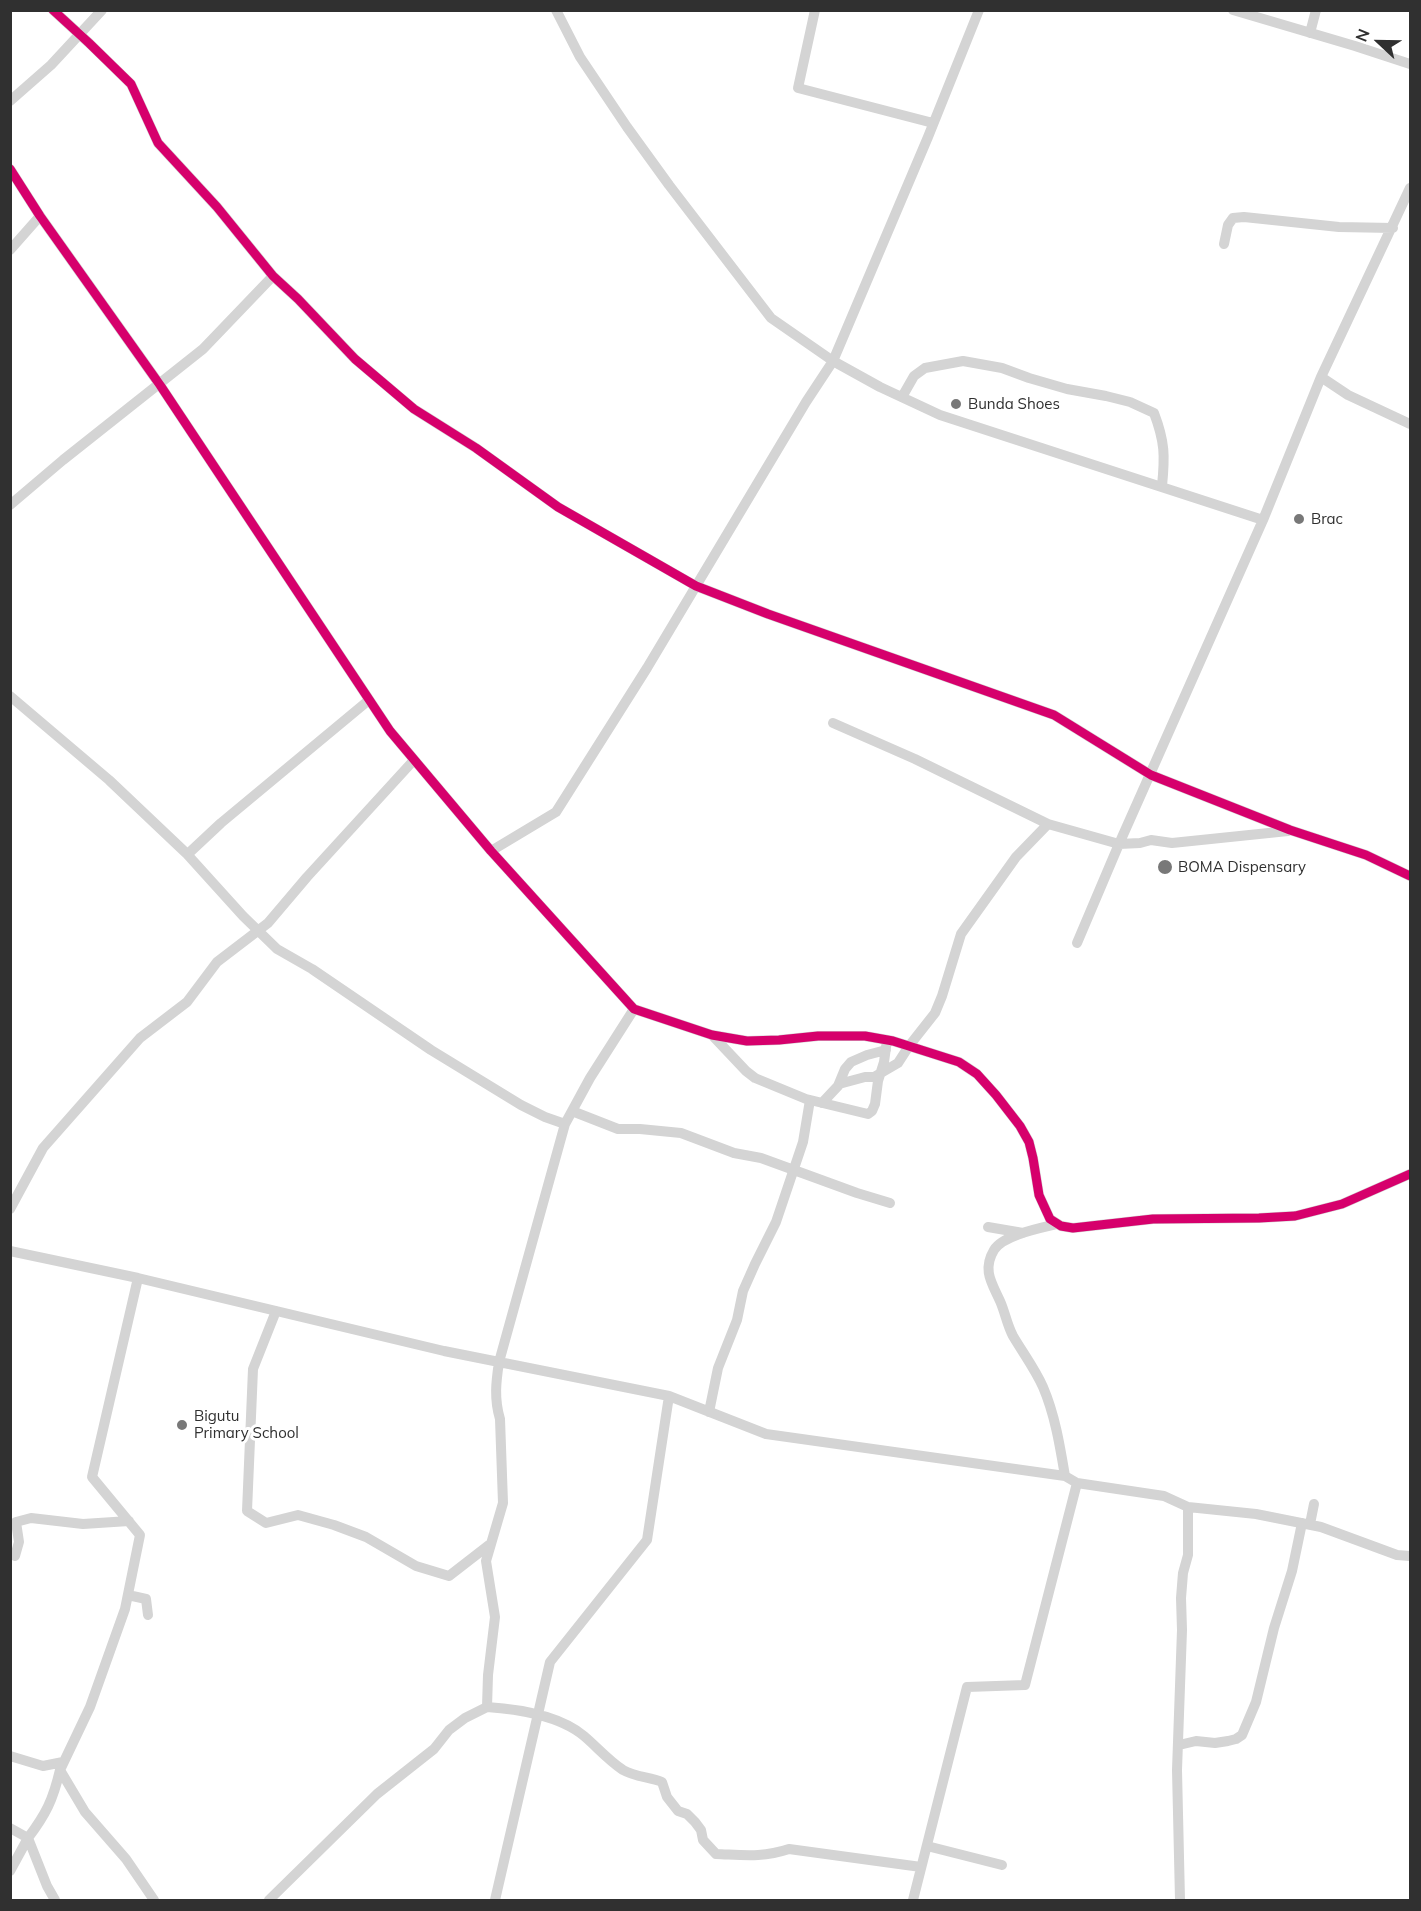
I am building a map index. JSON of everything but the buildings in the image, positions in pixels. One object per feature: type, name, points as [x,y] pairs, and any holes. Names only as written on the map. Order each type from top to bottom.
[{"type":"street","points":[[53,10],[131,84],[158,143],[217,207],[273,276],[355,359],[414,409],[476,448],[558,507],[696,586],[768,614],[1054,715],[1150,776],[1290,830],[1366,855],[1410,876]]},
{"type":"street","points":[[10,102],[81,35],[102,10]]},
{"type":"street","points":[[556,10],[580,57],[627,127],[771,318],[833,361],[940,415],[1263,520]]},
{"type":"street","points":[[815,10],[798,88],[933,123]]},
{"type":"street","points":[[491,851],[556,812],[647,668],[833,361],[979,10]]},
{"type":"street","points":[[1233,10],[1410,64]]},
{"type":"street","points":[[1310,33],[1316,10]]},
{"type":"street","points":[[10,169],[40,216],[160,385],[390,731],[491,851],[634,1009],[712,1035],[747,1041],[818,1036],[865,1036],[886,1045],[909,1046],[959,1062],[977,1074],[1020,1126],[1029,1142],[1034,1158],[1039,1195],[1050,1219],[1061,1226],[1073,1228],[1153,1219],[1295,1216],[1342,1204],[1410,1174]]},
{"type":"street","points":[[1077,943],[1263,520],[1321,377],[1410,188]]},
{"type":"street","points":[[10,250],[40,216]]},
{"type":"street","points":[[1224,244],[1228,225],[1233,218],[1244,217],[1339,227],[1393,228]]},
{"type":"street","points":[[10,505],[203,349],[273,276]]},
{"type":"street","points":[[902,397],[914,376],[925,368],[963,362],[1002,368],[1067,389],[1130,402],[1154,413],[1162,435],[1165,454],[1162,486]]},
{"type":"street","points":[[1321,377],[1348,395],[1410,423]]},
{"type":"street","points":[[10,696],[109,780],[186,853],[277,949],[312,969],[431,1050],[521,1105],[565,1124]]},
{"type":"street","points":[[186,853],[369,700]]},
{"type":"street","points":[[833,723],[925,763],[1048,824],[1119,844],[1150,840],[1172,843],[1290,830]]},
{"type":"street","points":[[10,1209],[44,1148],[140,1038],[187,1002],[217,962],[268,923],[414,760]]},
{"type":"street","points":[[839,1084],[874,1077],[898,1063],[934,1013],[942,996],[961,934],[1016,857],[1048,824]]},
{"type":"street","points":[[487,1707],[488,1675],[495,1617],[486,1560],[503,1503],[500,1419],[496,1407],[495,1388],[499,1362],[565,1124],[590,1078],[634,1009]]},
{"type":"street","points":[[712,1035],[755,1078],[810,1100],[868,1114],[875,1104],[886,1045]]},
{"type":"street","points":[[822,1103],[839,1084],[845,1069],[851,1062],[886,1045]]},
{"type":"street","points":[[709,1412],[718,1368],[737,1320],[743,1291],[754,1263],[776,1222],[794,1170],[803,1142],[810,1100]]},
{"type":"street","points":[[572,1111],[618,1129],[681,1133],[734,1153],[761,1158],[890,1203]]},
{"type":"street","points":[[1057,1224],[1023,1233],[995,1247],[989,1267],[989,1280],[1000,1302],[1011,1334],[1043,1386],[1053,1416],[1065,1476]]},
{"type":"street","points":[[988,1227],[1023,1233]]},
{"type":"street","points":[[10,1251],[138,1278],[499,1362],[669,1396],[766,1434],[1065,1476],[1077,1483],[1164,1496],[1188,1507],[1256,1514],[1321,1527],[1397,1555],[1410,1556]]},
{"type":"street","points":[[10,1871],[54,1796],[62,1766],[90,1707],[125,1609],[140,1535],[92,1477],[138,1278]]},
{"type":"street","points":[[276,1311],[253,1369],[247,1511],[267,1523],[298,1515],[334,1525],[366,1537],[416,1566],[449,1576],[489,1545]]},
{"type":"street","points":[[495,1900],[550,1662],[647,1540],[669,1396]]},
{"type":"street","points":[[913,1900],[967,1687],[1025,1685],[1077,1483]]},
{"type":"street","points":[[1179,1745],[1196,1741],[1215,1743],[1228,1741],[1242,1735],[1256,1702],[1274,1628],[1314,1504]]},
{"type":"street","points":[[1180,1900],[1177,1794],[1181,1598],[1183,1573],[1188,1555],[1188,1507]]},
{"type":"street","points":[[15,1556],[19,1542],[16,1522],[31,1518],[83,1524],[129,1521]]},
{"type":"street","points":[[128,1595],[146,1599],[148,1615]]},
{"type":"street","points":[[269,1900],[376,1794],[434,1749],[448,1730],[487,1707],[511,1708],[567,1725],[623,1770],[662,1782],[667,1797],[678,1811],[687,1814],[695,1822],[701,1830],[703,1840],[716,1854],[771,1855],[789,1849],[921,1867]]},
{"type":"street","points":[[10,1756],[43,1766],[62,1766]]},
{"type":"street","points":[[62,1766],[85,1812],[126,1859],[154,1900]]},
{"type":"street","points":[[10,1828],[28,1838],[46,1886],[55,1900]]},
{"type":"street","points":[[927,1846],[1002,1864]]},
{"type":"cycle path","points":[[53,10],[131,84],[158,143],[217,207],[273,276],[355,359],[414,409],[476,448],[558,507],[696,586],[768,614],[1054,715],[1151,775],[1290,830],[1366,855],[1410,876]]},
{"type":"cycle path","points":[[10,169],[40,216],[160,385],[390,731],[491,851],[634,1009],[712,1035],[747,1041],[818,1036],[865,1036],[893,1041],[959,1062],[977,1074],[1020,1126],[1029,1142],[1039,1195],[1050,1219],[1061,1226],[1073,1228],[1153,1219],[1295,1216],[1342,1204],[1410,1174]]},
{"type":"place","name":"Bunda Shoes","points":[[956,404]]},
{"type":"place","name":"Brac","points":[[1299,519]]},
{"type":"place","name":"BOMA Dispensary","points":[[1165,867]]},
{"type":"place","name":"Bigutu Primary School","points":[[182,1425]]}]
